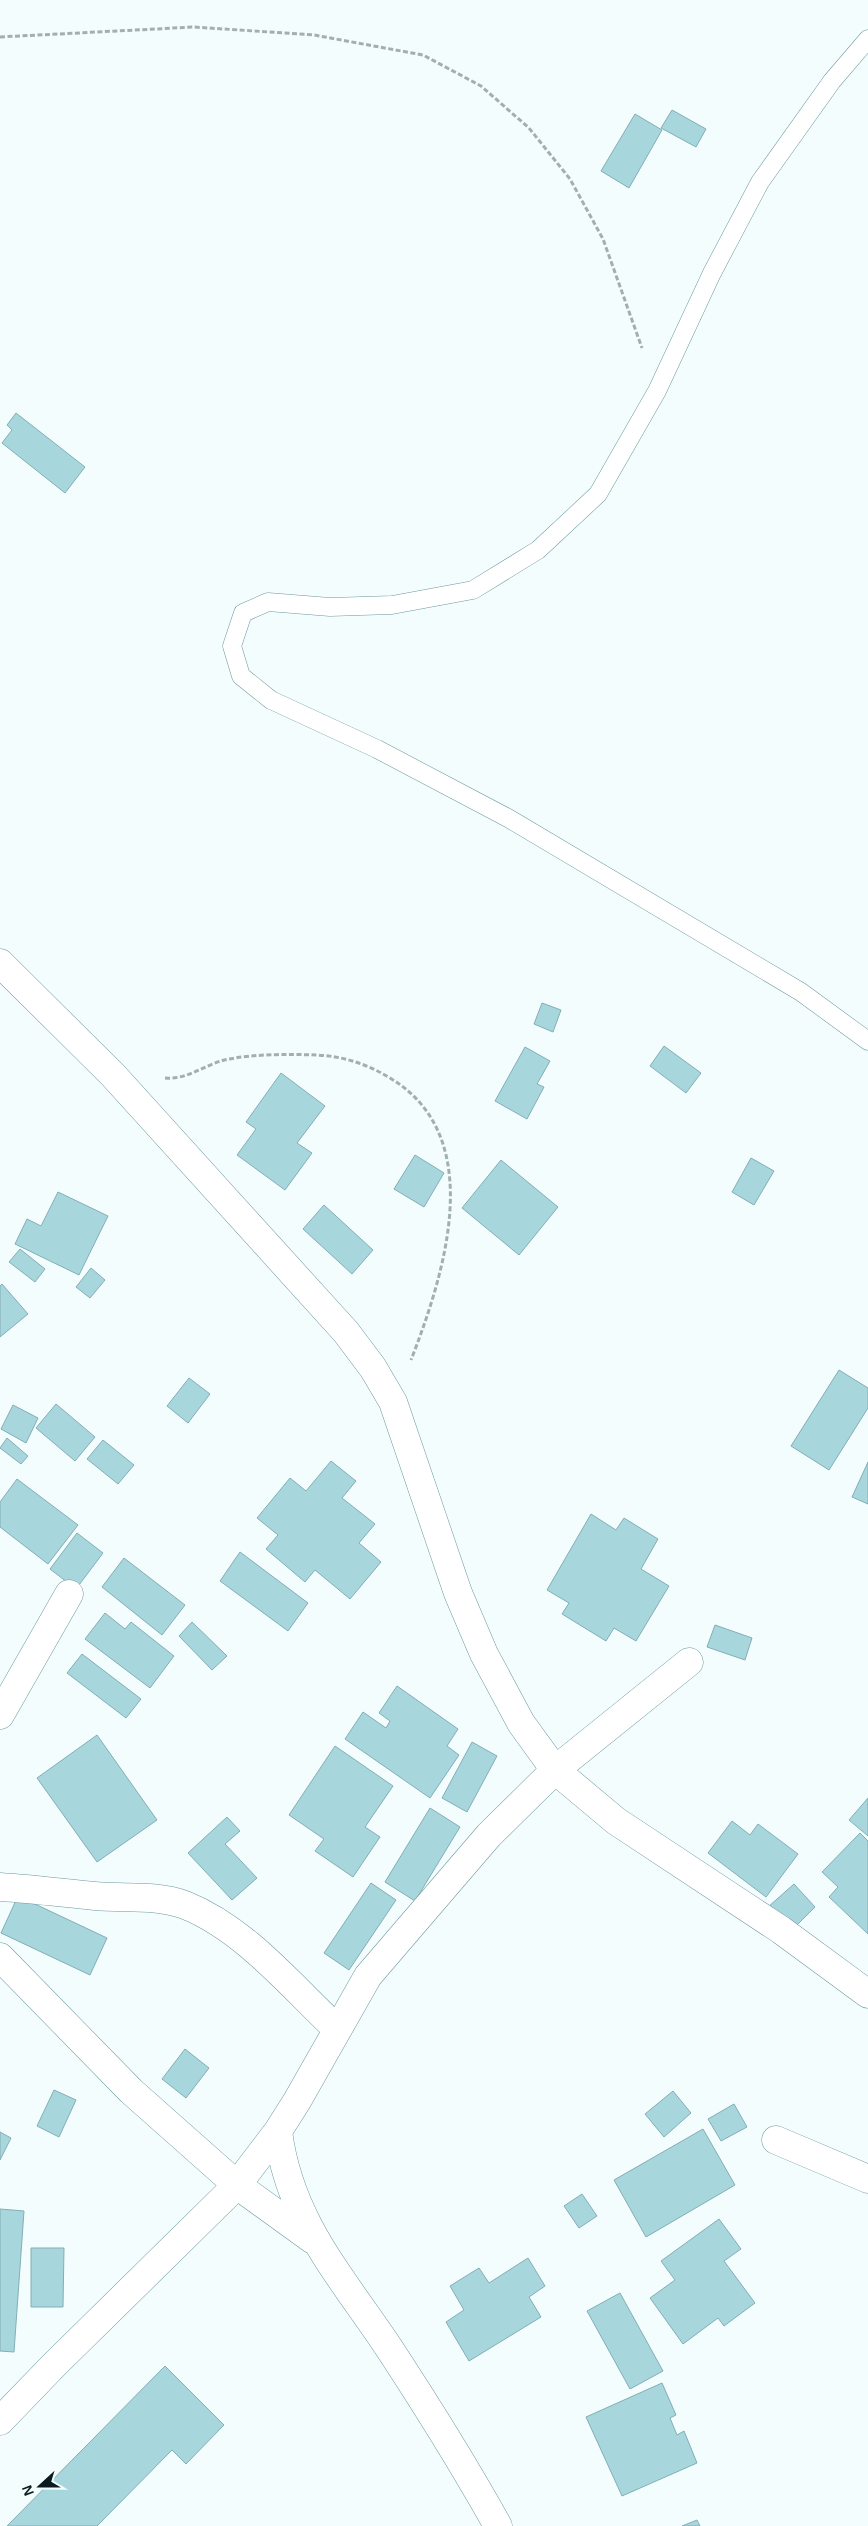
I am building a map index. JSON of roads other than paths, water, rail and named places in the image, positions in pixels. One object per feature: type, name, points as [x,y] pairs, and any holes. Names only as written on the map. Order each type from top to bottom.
[{"type":"street","points":[[0,963],[113,1075],[346,1332],[373,1368],[393,1402],[458,1593],[484,1654],[521,1723],[555,1770],[616,1820],[781,1930],[868,1994]]},
{"type":"street","points":[[0,1715],[69,1594]]},
{"type":"street","points":[[0,2421],[53,2366],[237,2185],[297,2101],[368,1976],[489,1835],[555,1770],[689,1662]]},
{"type":"street","points":[[0,1887],[96,1896],[163,1899],[184,1905],[208,1916],[254,1950],[337,2029]]},
{"type":"street","points":[[0,1957],[131,2091],[237,2185],[316,2243]]},
{"type":"street","points":[[278,2130],[282,2162],[292,2193],[316,2243],[415,2389],[463,2464],[498,2526]]},
{"type":"street","points":[[776,2140],[868,2179]]},
{"type":"lane","points":[[868,39],[832,81],[760,182],[712,273],[657,391],[598,494],[538,550],[473,590],[392,605],[330,607],[268,602],[242,614],[232,646],[241,676],[271,700],[377,749],[508,818],[801,992],[868,1041]]}]
